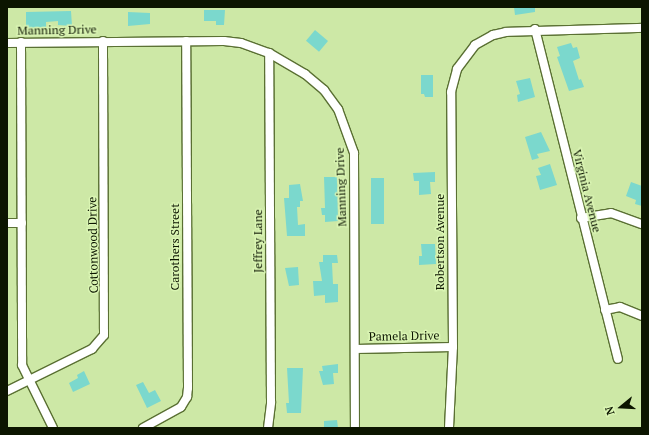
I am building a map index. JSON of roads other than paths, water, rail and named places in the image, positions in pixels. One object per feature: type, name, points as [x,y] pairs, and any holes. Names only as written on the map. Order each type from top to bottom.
[{"type":"street","points":[[535,29],[642,28]]},
{"type":"street","name":"Robertson Avenue","points":[[449,428],[453,347],[451,92],[457,69],[463,58],[475,45],[493,35],[535,29]]},
{"type":"street","name":"Virginia Avenue","points":[[535,29],[581,218],[618,359]]},
{"type":"street","name":"Manning Drive","points":[[7,43],[103,41],[186,41],[241,43],[269,53],[305,74],[324,90],[338,108],[351,140],[354,174],[355,428]]},
{"type":"street","name":"Cottonwood Drive","points":[[7,391],[92,349],[104,335],[103,41]]},
{"type":"street","name":"Carothers Street","points":[[146,427],[180,407],[187,397],[188,388],[186,41]]},
{"type":"street","points":[[21,42],[22,366],[28,381],[53,428]]},
{"type":"street","name":"Jeffrey Lane","points":[[268,428],[271,402],[269,53]]},
{"type":"street","points":[[581,218],[611,213],[642,224]]},
{"type":"street","points":[[7,223],[22,223]]},
{"type":"street","points":[[605,310],[620,307],[642,316]]},
{"type":"street","name":"Pamela Drive","points":[[355,349],[453,347]]}]
